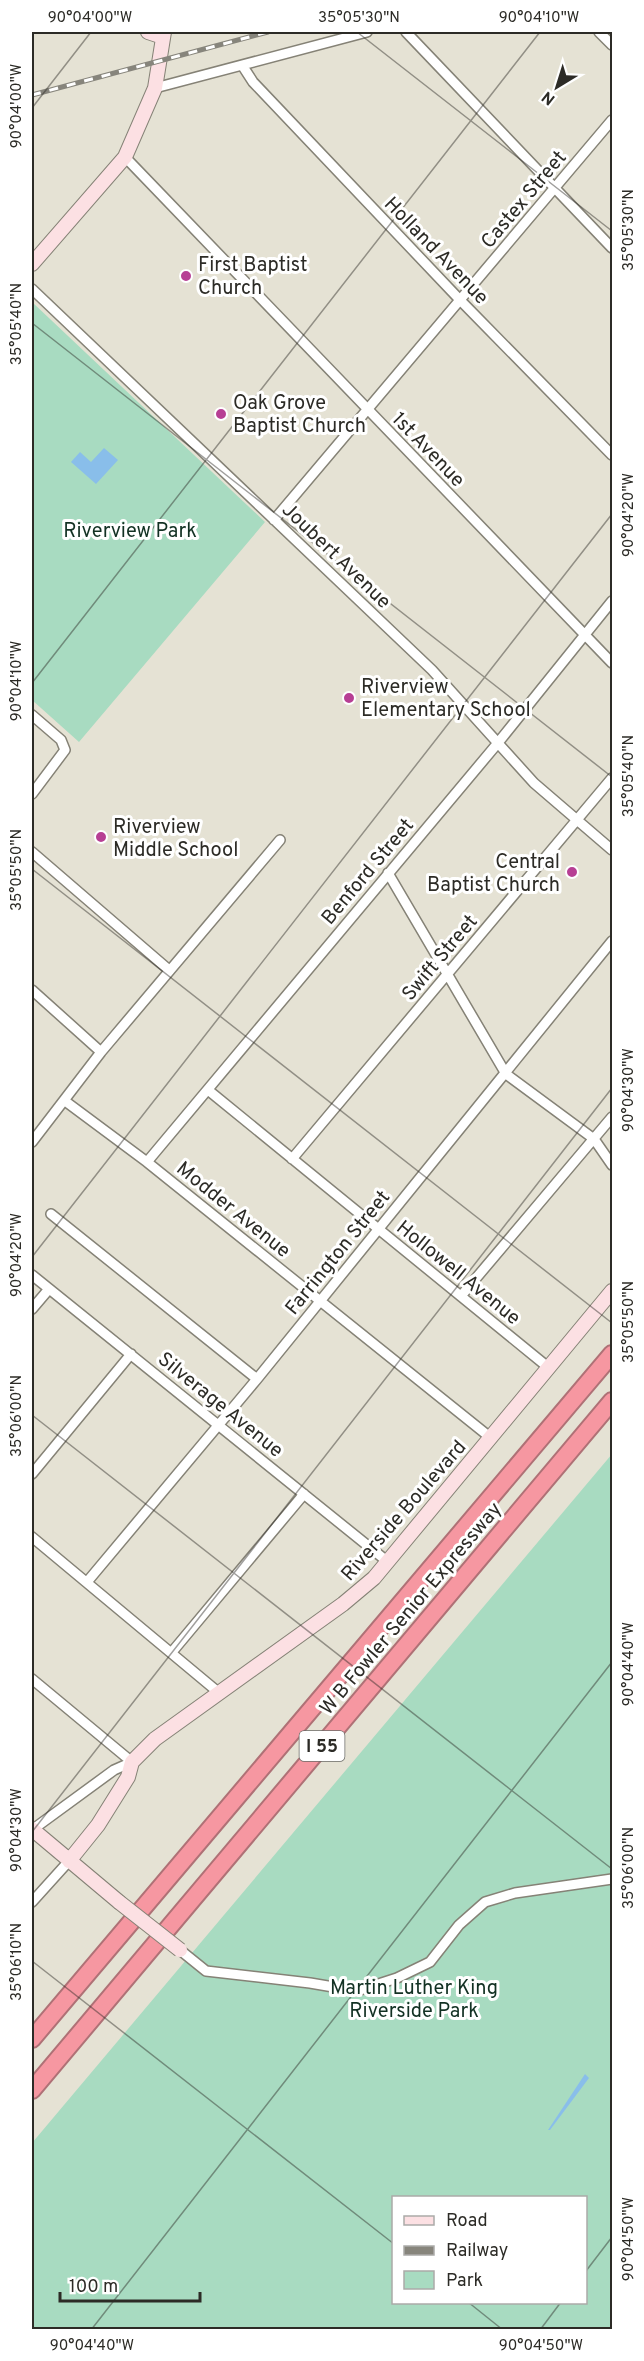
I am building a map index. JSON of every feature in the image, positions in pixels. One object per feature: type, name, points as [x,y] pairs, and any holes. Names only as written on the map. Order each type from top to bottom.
[{"type":"highway","name":"W B Fowler Senior Expressway","points":[[32,2039],[612,1354]]},
{"type":"highway","name":"W B Fowler Senior Expressway","points":[[32,2090],[612,1401]]},
{"type":"street","points":[[32,264],[125,158],[155,88],[164,34],[147,32]]},
{"type":"street","points":[[155,88],[367,32]]},
{"type":"street","points":[[406,32],[612,248]]},
{"type":"street","points":[[599,32],[612,45]]},
{"type":"street","name":"Holland Avenue","points":[[242,65],[253,82],[460,301],[612,455]]},
{"type":"street","name":"Castex Street","points":[[274,520],[612,120]]},
{"type":"street","name":"1st Avenue","points":[[125,158],[612,663]]},
{"type":"street","name":"Joubert Avenue","points":[[32,289],[432,670],[534,783],[612,850]]},
{"type":"street","name":"Benford Street","points":[[147,1162],[497,744],[612,602]]},
{"type":"street","points":[[32,715],[61,740],[65,750],[32,794]]},
{"type":"street","name":"Swift Street","points":[[292,1159],[612,778]]},
{"type":"street","points":[[32,1142],[35,1129],[65,1101],[101,1052],[280,840]]},
{"type":"street","points":[[32,852],[170,970]]},
{"type":"street","points":[[388,873],[506,1074],[594,1139],[612,1165]]},
{"type":"street","name":"Farrington Street","points":[[87,1582],[219,1426],[612,941]]},
{"type":"street","points":[[32,990],[101,1052]]},
{"type":"street","name":"Hollowell Avenue","points":[[208,1090],[549,1368]]},
{"type":"street","name":"Modder Avenue","points":[[65,1101],[147,1162],[491,1438]]},
{"type":"street","points":[[461,1296],[612,1117]]},
{"type":"street","points":[[51,1214],[257,1379]]},
{"type":"street","name":"Silverage Avenue","points":[[32,1275],[388,1562]]},
{"type":"street","points":[[32,1309],[49,1289]]},
{"type":"street","name":"Riverside Boulevard","points":[[32,1830],[114,1770],[132,1762],[155,1739],[353,1597],[388,1562],[612,1292]]},
{"type":"street","points":[[32,1474],[131,1354]]},
{"type":"street","points":[[172,1652],[304,1494]]},
{"type":"street","points":[[32,1537],[218,1692]]},
{"type":"street","points":[[32,1679],[132,1762]]},
{"type":"street","name":"Riverside Boulevard","points":[[32,1902],[98,1825],[128,1777],[132,1762]]},
{"type":"street","points":[[32,1830],[206,1971],[357,1991],[397,1978],[430,1962],[459,1925],[485,1902],[515,1893],[612,1879]]},
{"type":"green space","name":"Riverview Park","points":[[32,302],[265,522],[79,742],[32,700]]},
{"type":"green space","name":"Martin Luther King Riverside Park","points":[[612,1454],[612,2329],[32,2329],[32,2143]]},
{"type":"water","points":[[104,448],[118,460],[96,484],[71,462],[80,452],[91,462]]},
{"type":"water","points":[[585,2074],[589,2078],[548,2130]]},
{"type":"railway","points":[[32,95],[268,32]]},
{"type":"place","name":"First Baptist Church","points":[[186,276]]},
{"type":"place","name":"Oak Grove Baptist Church","points":[[221,414]]},
{"type":"place","name":"Riverview Elementary School","points":[[349,698]]},
{"type":"place","name":"Riverview Middle School","points":[[101,837]]},
{"type":"place","name":"Central Baptist Church","points":[[572,872]]}]
